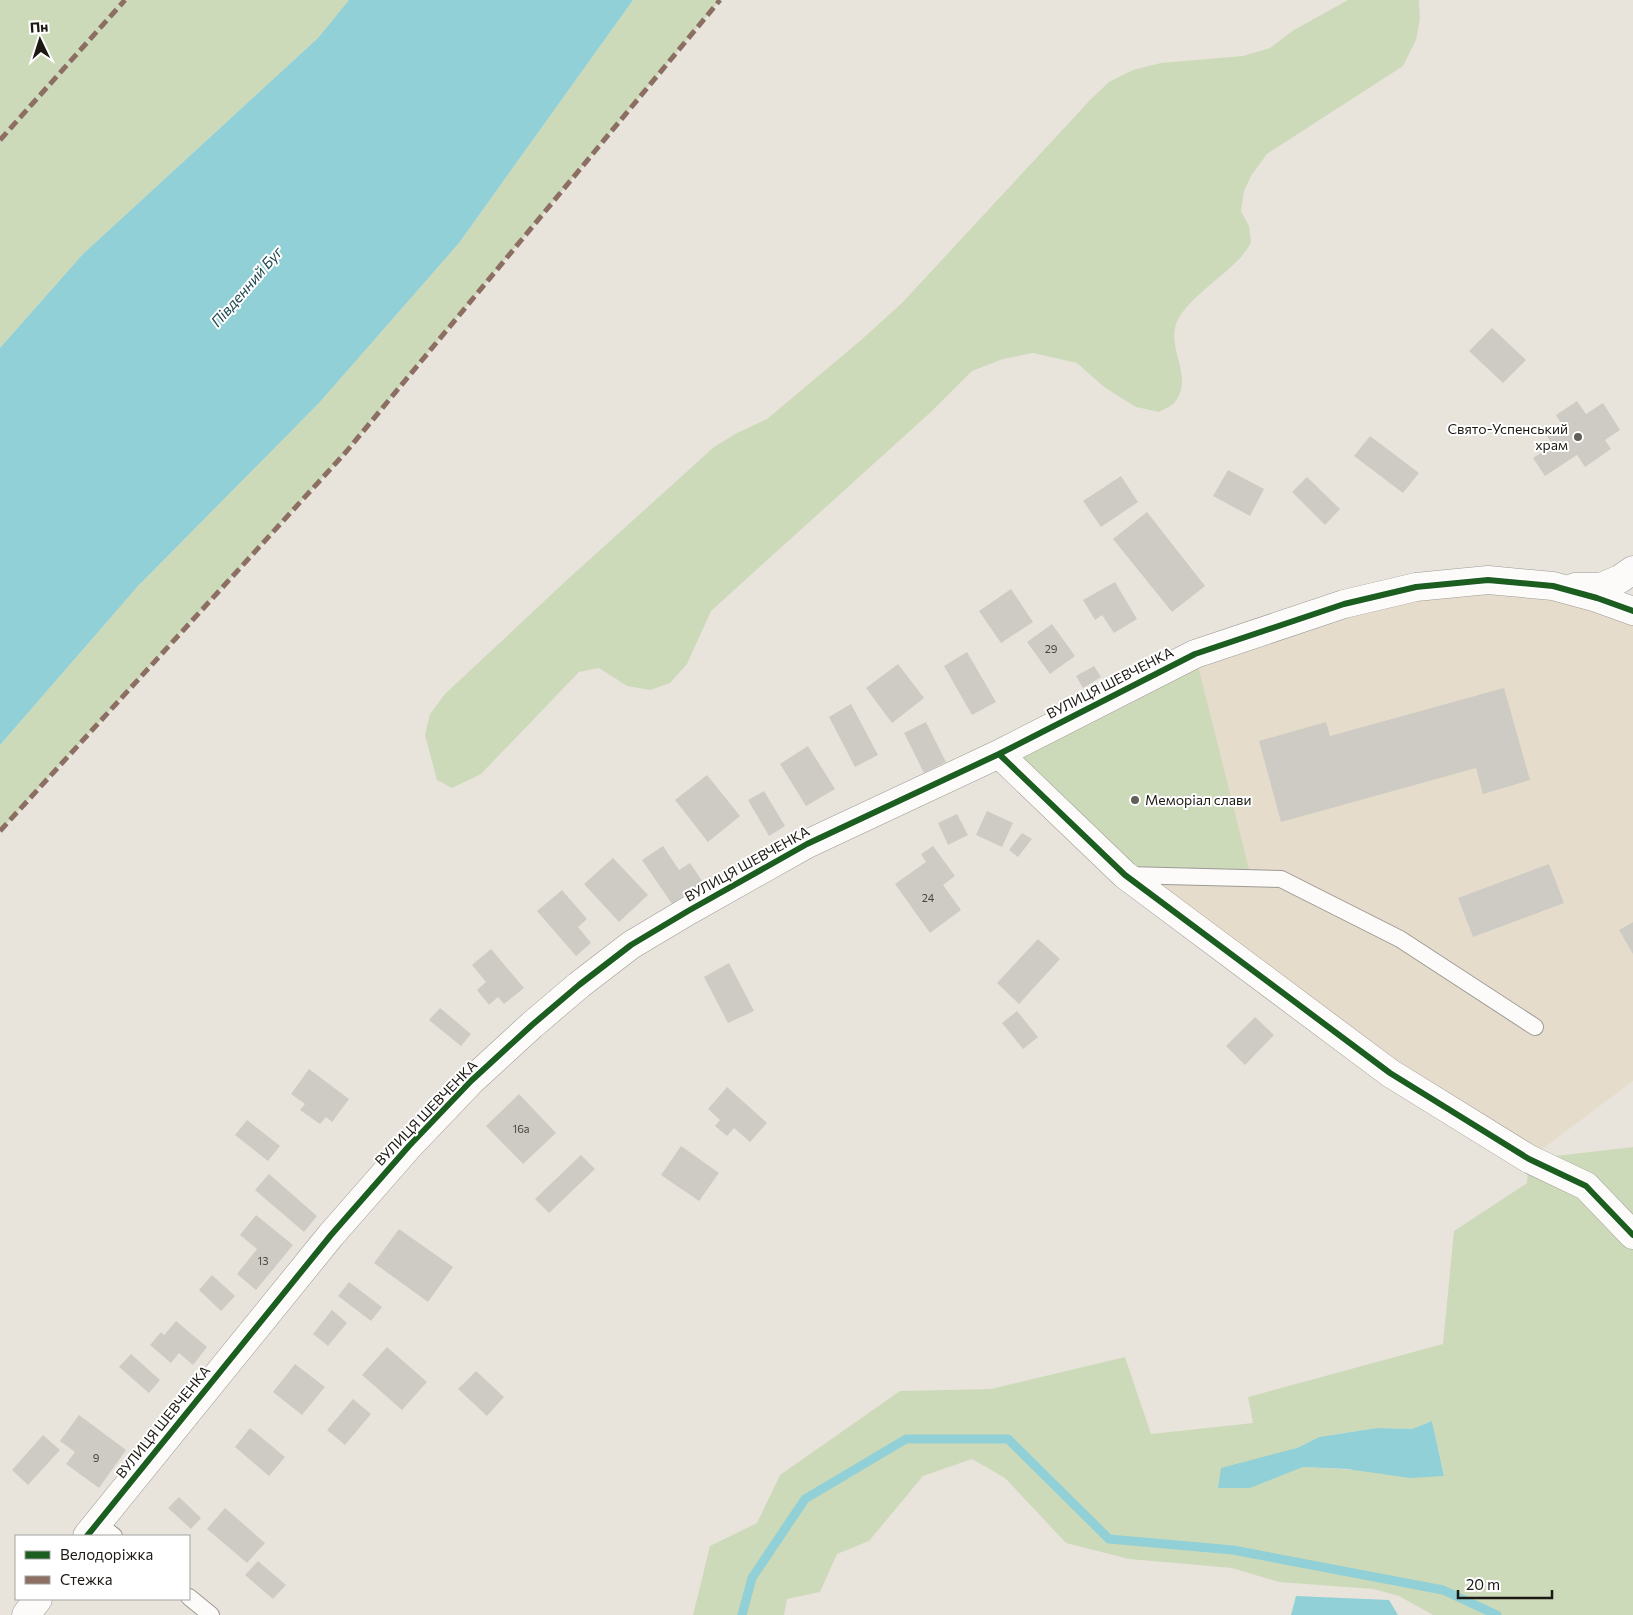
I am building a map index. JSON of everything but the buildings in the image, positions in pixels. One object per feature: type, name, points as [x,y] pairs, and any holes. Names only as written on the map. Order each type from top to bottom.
[{"type":"street","points":[[1553,586],[1601,587],[1620,579],[1633,570]]},
{"type":"street","name":"ВУЛИЦЯ ШЕВЧЕНКА","points":[[99,1532],[331,1235],[423,1131],[472,1081],[532,1025],[579,985],[631,945],[808,844],[999,754],[1195,654],[1344,604],[1416,587],[1488,580],[1553,586],[1633,611]]},
{"type":"street","points":[[999,754],[1125,875],[1390,1073],[1529,1159],[1586,1186],[1633,1235]]},
{"type":"street","points":[[26,1615],[37,1600]]},
{"type":"lane","points":[[1125,875],[1281,879],[1400,939],[1534,1027]]},
{"type":"lane","points":[[190,1598],[210,1615]]},
{"type":"shaded area","points":[[1487,580],[1633,611],[1633,1081],[1529,1159],[1125,875],[1195,654]]},
{"type":"green space","points":[[0,0],[349,0],[318,38],[83,254],[0,348]]},
{"type":"green space","points":[[633,0],[720,0],[346,452],[0,831],[0,745],[138,586],[319,403],[459,243]]},
{"type":"green space","points":[[1348,0],[1419,0],[1420,19],[1416,40],[1403,66],[1267,154],[1251,176],[1244,191],[1241,211],[1249,226],[1251,243],[1235,264],[1204,290],[1178,319],[1174,337],[1182,375],[1182,384],[1180,393],[1174,403],[1159,412],[1136,407],[1104,387],[1077,363],[1033,353],[1003,359],[972,371],[932,411],[711,611],[687,664],[670,683],[650,690],[627,686],[599,668],[579,672],[481,774],[452,788],[437,780],[425,735],[430,714],[445,694],[568,579],[714,447],[737,433],[767,419],[902,303],[1090,100],[1109,82],[1133,70],[1161,63],[1243,56],[1270,48],[1294,30]]},
{"type":"green space","points":[[1195,654],[1251,877],[1125,875],[999,754]]},
{"type":"green space","points":[[1633,1147],[1633,1615],[1433,1615],[1399,1596],[1373,1589],[1279,1582],[1232,1568],[1129,1559],[1066,1543],[1005,1478],[972,1459],[923,1476],[869,1541],[837,1554],[820,1592],[787,1599],[784,1615],[693,1615],[710,1546],[757,1523],[780,1475],[900,1391],[991,1389],[1125,1357],[1151,1434],[1253,1423],[1248,1397],[1443,1344],[1454,1231],[1527,1183],[1529,1159]],"holes":[[[1432,1421],[1444,1475],[1303,1467],[1297,1448],[1319,1437],[1377,1428],[1412,1429]]]},
{"type":"water","name":"Південний Буг","points":[[349,0],[633,0],[459,243],[319,403],[138,586],[0,745],[0,348],[83,254],[318,38]]},
{"type":"water","points":[[1432,1421],[1444,1476],[1410,1478],[1347,1469],[1303,1467],[1250,1488],[1218,1488],[1221,1468],[1297,1448],[1319,1437],[1377,1428],[1412,1429]]},
{"type":"water","points":[[1296,1596],[1389,1600],[1398,1615],[1291,1615]]},
{"type":"waterway","points":[[742,1615],[752,1578],[805,1499],[906,1439],[1008,1439],[1109,1539],[1233,1550],[1443,1590],[1497,1615]]},
{"type":"marked path","points":[[0,140],[125,0]]},
{"type":"marked path","points":[[0,831],[346,452],[720,0]]},
{"type":"cycle path","points":[[88,1535],[331,1235],[409,1146],[471,1081],[532,1025],[579,985],[631,945],[807,844],[999,754],[1195,654],[1344,604],[1416,587],[1488,580],[1553,586],[1597,598],[1633,611]]},
{"type":"cycle path","points":[[999,754],[1125,875],[1390,1073],[1529,1159],[1586,1186],[1633,1235]]},
{"type":"place","name":"Свято-Успенський храм","points":[[1578,437]]},
{"type":"place","name":"Меморіал слави","points":[[1135,800]]}]
